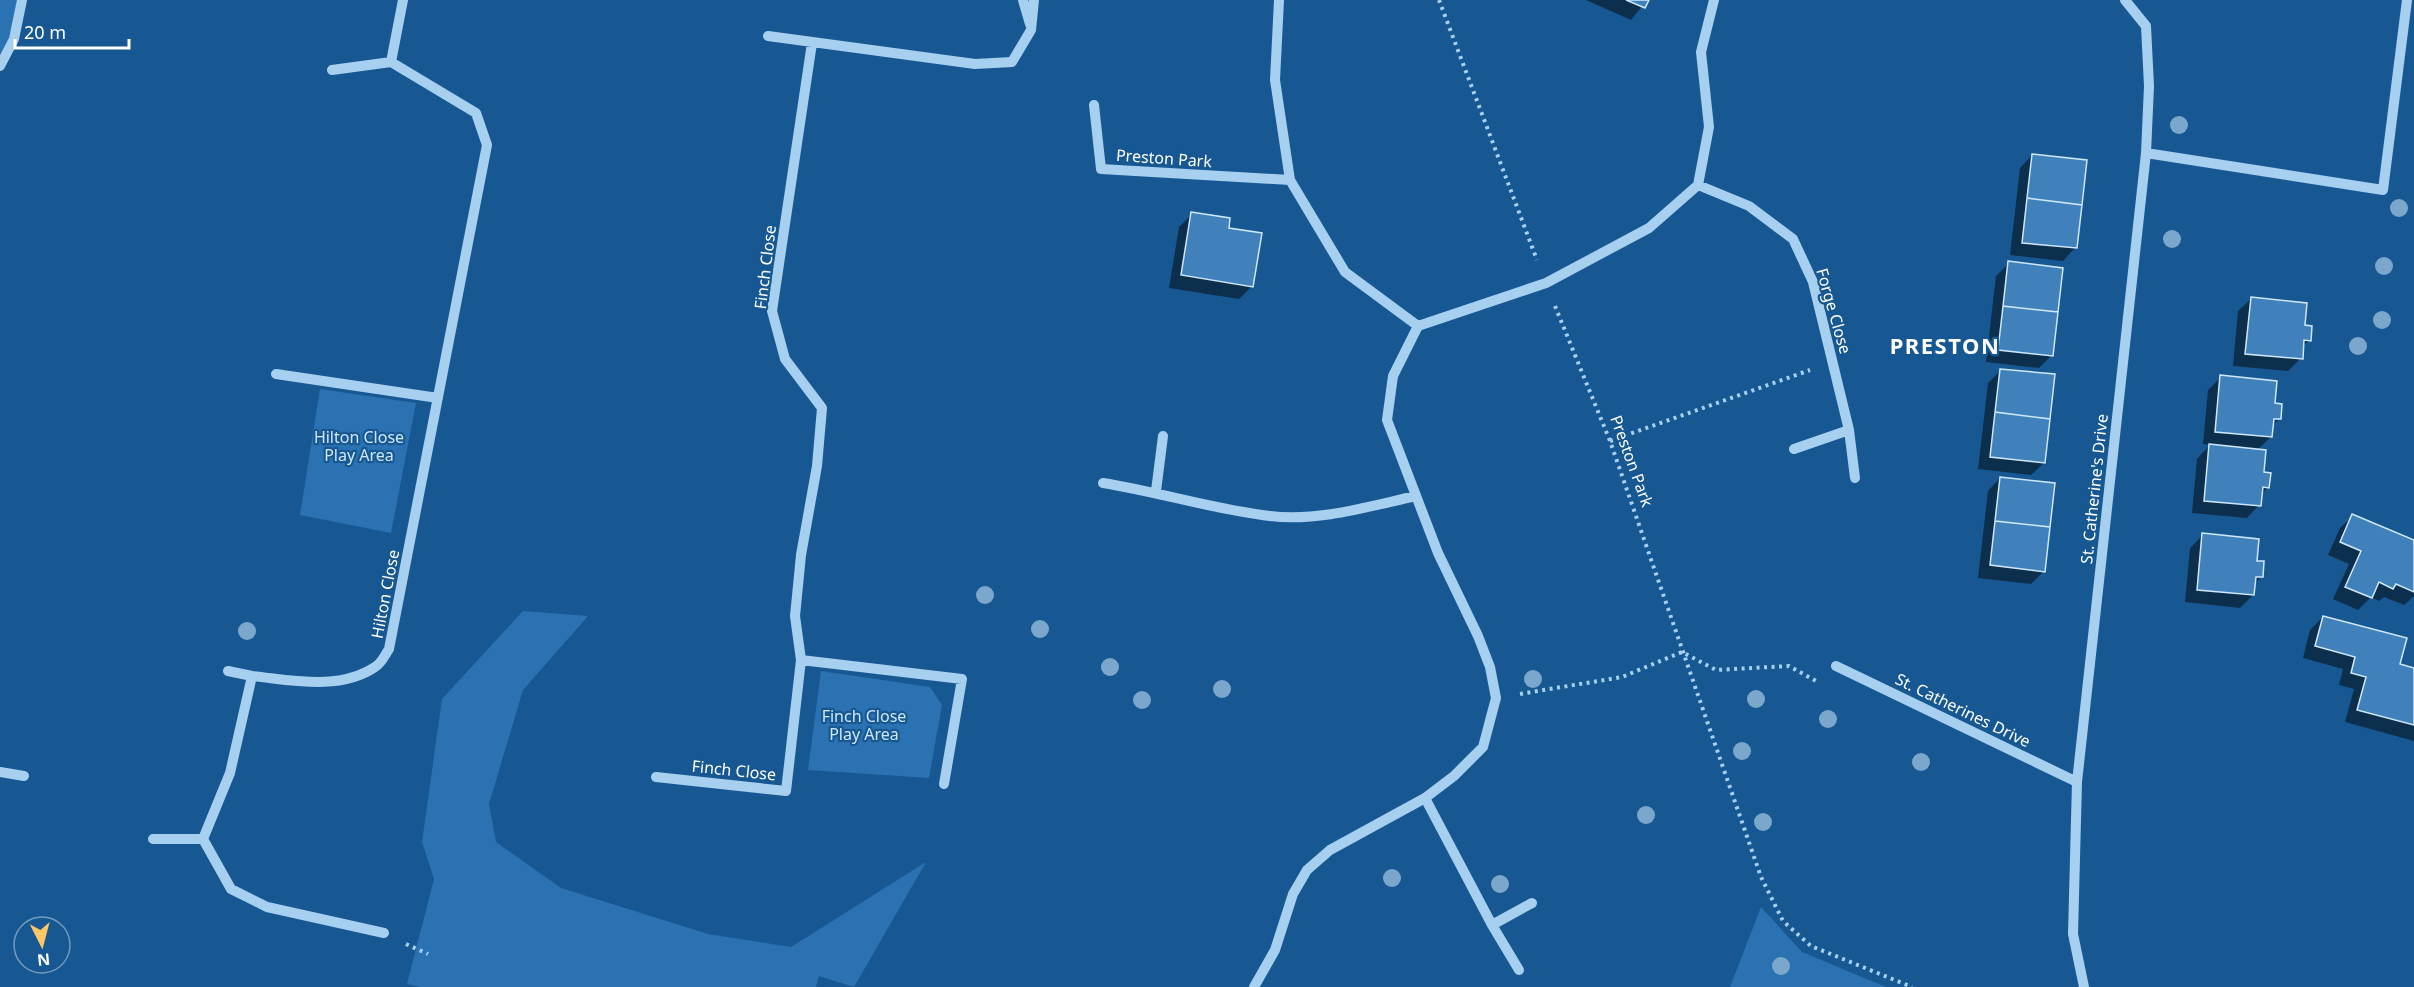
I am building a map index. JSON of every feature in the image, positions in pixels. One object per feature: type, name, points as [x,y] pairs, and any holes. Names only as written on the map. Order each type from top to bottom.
[{"type":"street","points":[[0,66],[14,39],[22,0]]},
{"type":"street","points":[[332,70],[391,63],[403,0]]},
{"type":"street","points":[[1023,0],[1031,30]]},
{"type":"street","points":[[768,36],[975,63],[1012,62],[1031,30],[1034,0]]},
{"type":"street","points":[[1279,0],[1275,80],[1290,180],[1345,273],[1418,326]]},
{"type":"street","points":[[1254,987],[1275,950],[1293,894],[1307,870],[1330,850],[1425,798],[1454,776],[1482,747],[1496,698],[1490,667],[1478,636],[1438,553],[1387,420],[1393,376],[1418,326],[1546,283],[1649,228],[1698,185],[1709,127],[1701,52],[1714,0]]},
{"type":"street","name":"St. Catherine's Drive","points":[[2084,987],[2073,934],[2077,782],[2146,153],[2149,86],[2146,27],[2126,0]]},
{"type":"street","points":[[2146,153],[2383,190],[2407,0]]},
{"type":"street","name":"Finch Close","points":[[656,777],[786,790],[801,660],[795,616],[801,555],[817,466],[822,408],[784,359],[772,311],[812,43]]},
{"type":"street","name":"Hilton Close","points":[[228,671],[325,684],[359,675],[377,667],[389,649],[487,145],[476,113],[391,63]]},
{"type":"street","name":"Preston Park","points":[[1094,105],[1101,169],[1290,180]]},
{"type":"street","name":"Forge Close","points":[[1698,185],[1749,206],[1793,239],[1813,282],[1849,430],[1856,478]]},
{"type":"street","points":[[276,374],[438,398]]},
{"type":"street","points":[[1794,450],[1849,430]]},
{"type":"street","points":[[1156,491],[1164,435]]},
{"type":"street","points":[[1103,483],[1156,491],[1272,516],[1329,514],[1416,496]]},
{"type":"street","points":[[801,660],[962,679],[944,784]]},
{"type":"street","name":"St. Catherines Drive","points":[[1836,666],[2077,782]]},
{"type":"street","points":[[203,839],[230,773],[252,676]]},
{"type":"street","points":[[0,772],[24,776]]},
{"type":"street","points":[[1425,798],[1492,925],[1519,970]]},
{"type":"street","points":[[153,839],[203,839]]},
{"type":"street","points":[[203,839],[231,889],[267,907],[384,933]]},
{"type":"street","points":[[1492,925],[1532,903]]},
{"type":"path","name":"Preston Park","points":[[1438,0],[1546,283],[1610,441],[1761,877],[1783,921],[1811,946],[1912,987]]},
{"type":"path","points":[[1610,441],[1833,361]]},
{"type":"path","points":[[1496,698],[1622,676],[1682,652],[1716,670],[1789,666],[1816,681],[1836,666]]},
{"type":"green space","points":[[0,0],[22,0],[0,66]]},
{"type":"green space","name":"Hilton Close Play Area","points":[[320,389],[416,403],[391,533],[300,515]]},
{"type":"green space","points":[[523,611],[588,616],[523,690],[489,804],[496,842],[561,888],[708,934],[791,947],[926,862],[854,987],[819,976],[816,987],[420,987],[407,984],[434,879],[422,842],[442,699]]},
{"type":"green space","name":"Finch Close Play Area","points":[[821,671],[930,687],[942,705],[929,778],[808,770]]},
{"type":"green space","points":[[1761,907],[1802,952],[1886,987],[1730,987]]},
{"type":"building","points":[[1626,0],[1649,0],[1645,8]]},
{"type":"building","points":[[2032,154],[2087,160],[2082,205],[2027,198]]},
{"type":"building","points":[[2027,198],[2082,205],[2077,248],[2022,243]]},
{"type":"building","points":[[1191,212],[1230,218],[1229,228],[1262,233],[1253,287],[1181,275]]},
{"type":"building","points":[[2008,261],[2063,268],[2058,312],[2003,306]]},
{"type":"building","points":[[2251,297],[2307,303],[2305,325],[2312,326],[2311,341],[2304,340],[2303,359],[2245,354]]},
{"type":"building","points":[[2003,306],[2058,312],[2053,356],[1998,350]]},
{"type":"building","points":[[2000,369],[2055,374],[2050,419],[1995,412]]},
{"type":"building","points":[[2220,375],[2277,381],[2275,403],[2282,404],[2281,419],[2274,419],[2272,437],[2215,432]]},
{"type":"building","points":[[1995,412],[2050,419],[2045,463],[1990,457]]},
{"type":"building","points":[[2209,444],[2266,450],[2264,472],[2271,473],[2269,488],[2263,487],[2261,506],[2204,501]]},
{"type":"building","points":[[2000,477],[2055,483],[2050,527],[1995,521]]},
{"type":"building","points":[[2352,514],[2414,540],[2414,592],[2396,584],[2393,589],[2379,582],[2372,598],[2345,587],[2361,551],[2340,542]]},
{"type":"building","points":[[1995,521],[2050,527],[2045,572],[1990,565]]},
{"type":"building","points":[[2202,533],[2259,539],[2257,561],[2264,561],[2263,577],[2256,577],[2254,595],[2197,590]]},
{"type":"building","points":[[2323,616],[2407,638],[2400,664],[2414,668],[2414,725],[2357,710],[2366,677],[2351,673],[2355,657],[2315,646]]},
{"type":"district","name":"PRESTON","points":[[1945,346]]}]
